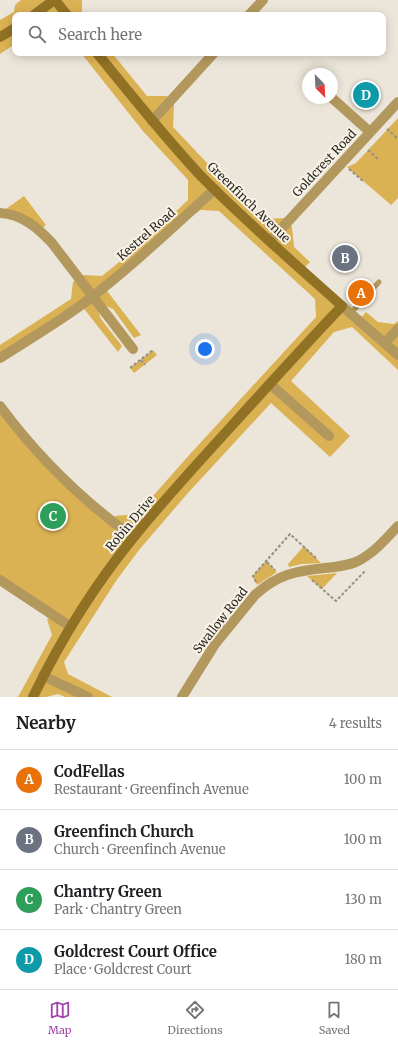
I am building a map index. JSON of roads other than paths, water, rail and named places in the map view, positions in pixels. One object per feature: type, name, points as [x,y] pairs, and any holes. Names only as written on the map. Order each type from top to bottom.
[{"type":"street","points":[[38,12],[54,0],[64,12]]},
{"type":"street","points":[[252,12],[263,0]]},
{"type":"street","points":[[0,37],[12,30]]},
{"type":"street","name":"Greenfinch Avenue","points":[[99,56],[152,121],[215,190],[398,355]]},
{"type":"street","points":[[152,121],[211,56]]},
{"type":"street","name":"Goldcrest Road","points":[[270,241],[398,102]]},
{"type":"street","points":[[338,103],[370,132]]},
{"type":"street","name":"Kestrel Road","points":[[0,358],[56,323],[93,296],[215,190]]},
{"type":"street","points":[[0,213],[23,219],[40,230],[52,243],[133,349]]},
{"type":"street","name":"Robin Drive","points":[[33,697],[43,676],[71,627],[107,572],[133,538],[196,466],[342,306]]},
{"type":"street","points":[[385,343],[398,329]]},
{"type":"street","points":[[270,384],[329,436]]},
{"type":"street","points":[[0,406],[36,450],[70,484],[117,526],[133,538]]},
{"type":"street","name":"Swallow Road","points":[[182,697],[215,644],[255,595],[270,582],[291,573],[342,566],[356,562],[375,550],[398,526]]},
{"type":"street","points":[[0,580],[71,627]]},
{"type":"street","points":[[43,676],[88,697]]},
{"type":"lane","points":[[351,313],[380,282]]},
{"type":"place","name":"Goldcrest Court Office","points":[[366,95]]},
{"type":"place","name":"Greenfinch Church","points":[[345,258]]},
{"type":"place","name":"CodFellas","points":[[361,293]]},
{"type":"place","name":"Chantry Green","points":[[53,516]]}]
